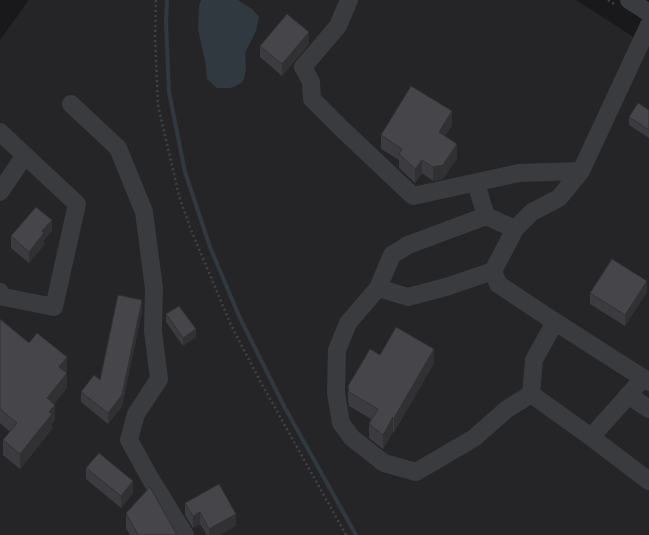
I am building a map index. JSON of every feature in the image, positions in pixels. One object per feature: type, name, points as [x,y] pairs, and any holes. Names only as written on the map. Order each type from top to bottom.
[{"type":"street","points":[[350,0],[338,26],[303,68],[311,82],[312,99],[340,128],[413,196],[519,173],[581,171]]},
{"type":"street","points":[[378,288],[408,297],[446,287],[493,271],[515,229],[532,212],[559,198],[581,171],[649,21],[629,0]]},
{"type":"street","points":[[71,104],[118,148],[144,212],[154,288],[153,331],[159,379],[136,414],[129,440],[150,478],[185,535]]},
{"type":"street","points":[[0,132],[77,204],[54,307],[4,297],[0,292]]},
{"type":"street","points":[[0,192],[25,156]]},
{"type":"street","points":[[476,183],[486,216]]},
{"type":"street","points":[[515,229],[486,216],[408,245],[392,255],[378,288],[348,323],[337,350],[336,393],[341,423],[352,438],[384,463],[416,472],[474,438],[508,409],[531,394]]},
{"type":"street","points":[[493,271],[498,284],[646,379],[628,395],[591,437]]},
{"type":"street","points":[[531,394],[534,360],[555,322]]},
{"type":"street","points":[[531,394],[649,481]]},
{"type":"street","points":[[628,395],[649,409]]},
{"type":"path","points":[[156,0],[155,38],[158,105],[179,196],[191,230],[231,325],[259,379],[346,535]]},
{"type":"shaded area","points":[[29,0],[576,0],[649,47],[649,535],[0,535],[0,40]]},
{"type":"shaded area","points":[[201,0],[238,0],[253,10],[259,17],[256,31],[245,53],[246,69],[244,79],[236,86],[230,88],[217,88],[207,79],[206,66],[198,29],[199,6]]},
{"type":"building","points":[[287,14],[309,32],[282,64],[260,46]]},
{"type":"building","points":[[411,86],[452,111],[439,132],[457,144],[443,165],[433,167],[422,160],[415,169],[399,154],[402,149],[381,135]]},
{"type":"building","points":[[638,103],[649,110],[649,130],[629,117]]},
{"type":"building","points":[[36,207],[52,220],[42,231],[44,233],[29,252],[11,236]]},
{"type":"building","points":[[612,259],[647,281],[625,315],[590,293]]},
{"type":"building","points":[[118,295],[142,300],[122,395],[108,413],[81,392],[94,375],[100,380]]},
{"type":"building","points":[[179,306],[196,329],[183,338],[166,314]]},
{"type":"building","points":[[0,319],[29,343],[37,333],[67,357],[59,367],[67,373],[47,398],[55,405],[49,412],[52,414],[20,454],[3,440],[17,423],[0,409]]},
{"type":"building","points":[[396,327],[434,349],[383,435],[369,424],[378,409],[349,392],[348,386],[370,349],[380,355]]},
{"type":"building","points":[[99,453],[133,481],[121,496],[86,468]]},
{"type":"building","points":[[219,484],[236,514],[209,529],[200,512],[193,516],[185,503]]},
{"type":"building","points":[[150,487],[177,535],[138,535],[126,513]]},
{"type":"waterway","points":[[167,0],[166,23],[169,92],[185,172],[210,247],[239,316],[285,408],[356,535]]}]
